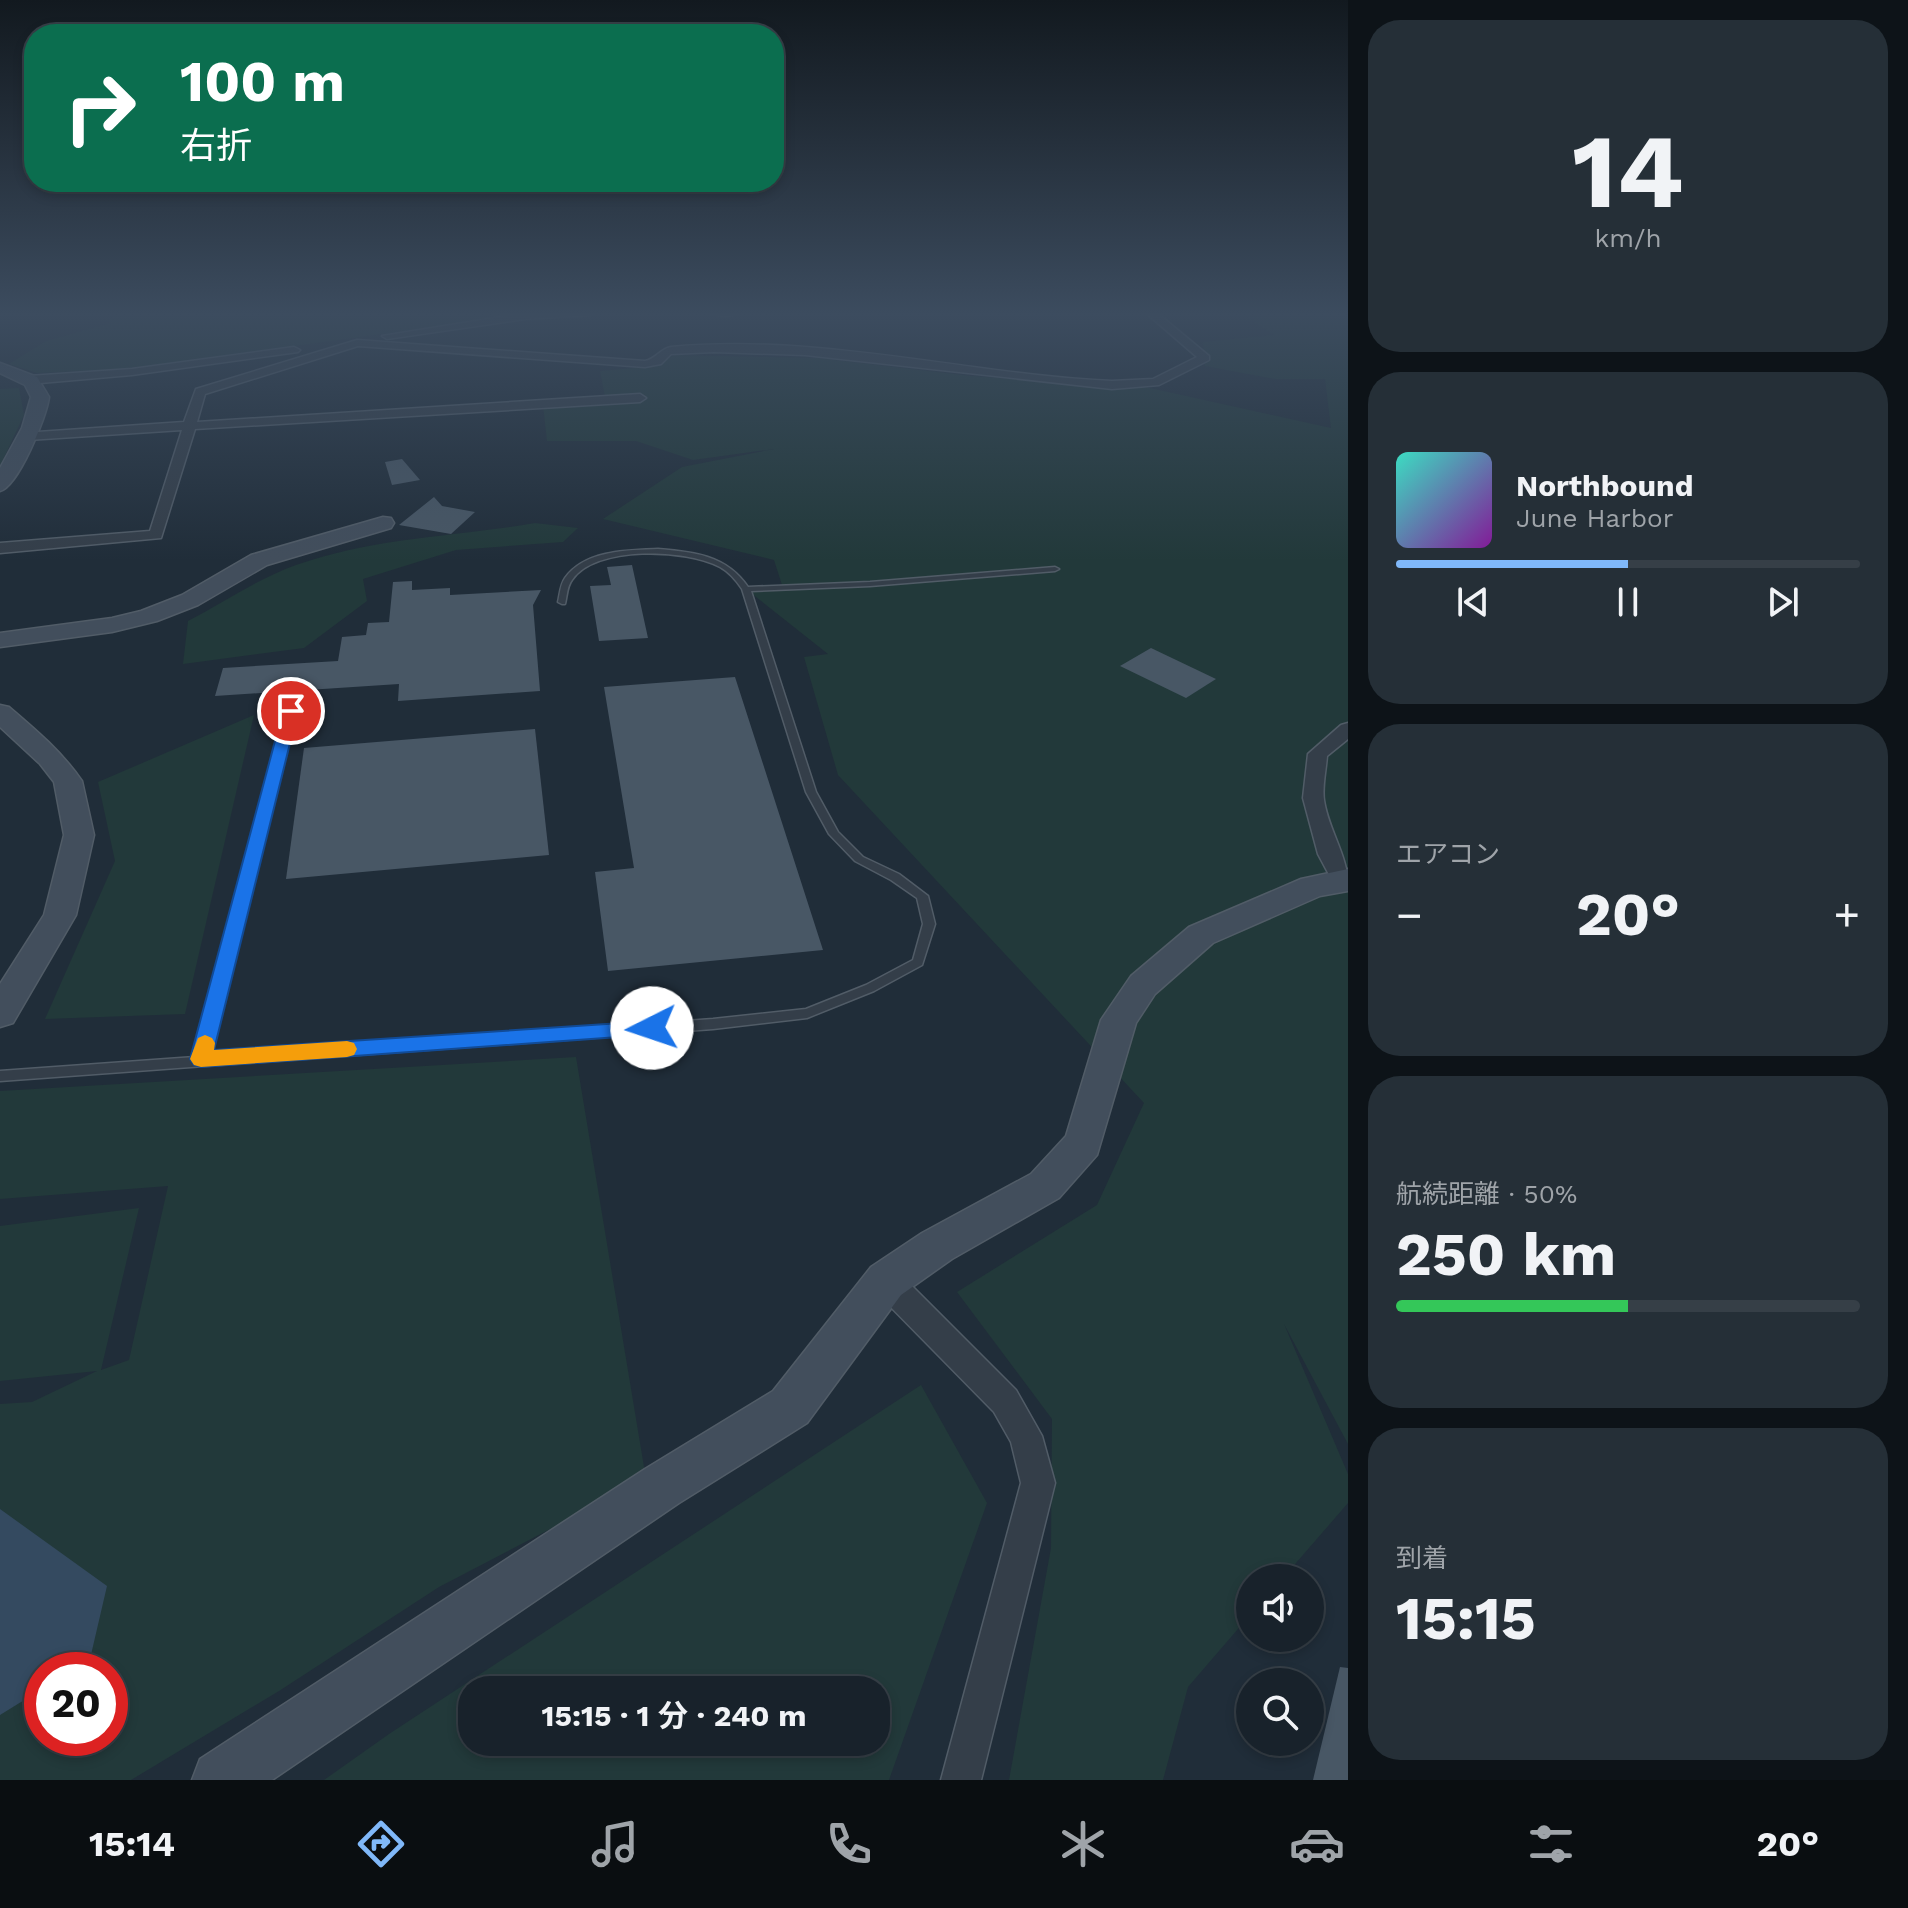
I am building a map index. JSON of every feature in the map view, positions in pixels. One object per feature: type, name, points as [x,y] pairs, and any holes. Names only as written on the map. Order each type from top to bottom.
[{"type":"street","points":[[0,485],[28,436],[40,395]]},
{"type":"street","points":[[0,548],[156,535],[199,395]]},
{"type":"street","points":[[28,436],[640,398]]},
{"type":"street","points":[[0,640],[112,625],[149,616],[190,600],[259,560],[383,523]]},
{"type":"street","points":[[0,713],[50,758],[68,781],[79,835],[60,915],[0,1014]]},
{"type":"street","points":[[221,1780],[662,1486],[790,1407],[886,1281],[937,1246],[1045,1186],[1083,1144],[1119,1020],[1143,985],[1201,935],[1312,887],[1345,880],[1329,854],[1313,798],[1318,754],[1348,729]]},
{"type":"street","points":[[886,1281],[1005,1401],[1026,1436],[1038,1483],[961,1780]]},
{"type":"lane","points":[[0,1076],[713,1024],[807,1013],[870,988],[918,962],[929,924],[922,896],[895,877],[859,859],[834,834],[811,792],[746,589],[737,574],[712,560],[658,552],[623,552],[600,558],[576,570],[566,581],[562,602]]},
{"type":"lane","points":[[746,589],[870,584],[1055,569]]},
{"type":"lane","points":[[201,1059],[291,711]]},
{"type":"green space","points":[[0,395],[20,395],[24,415],[0,466]]},
{"type":"green space","points":[[605,395],[1182,395],[1331,428],[1327,395],[1348,395],[1348,1444],[1284,1324],[1348,1474],[1348,1503],[1295,1564],[1236,1564],[1236,1631],[1188,1687],[1163,1780],[1009,1780],[1051,1548],[1052,1419],[957,1292],[1097,1205],[1144,1103],[838,775],[804,657],[828,654],[746,589],[782,585],[774,560],[603,519],[682,467],[774,449],[693,460],[636,441],[547,441],[543,405],[606,402]]},
{"type":"green space","points":[[535,523],[578,528],[563,542],[456,550],[363,579],[367,601],[304,648],[183,664],[188,621],[282,570],[355,549]]},
{"type":"green space","points":[[254,715],[185,1014],[45,1019],[115,861],[98,782]]},
{"type":"green space","points":[[576,1057],[646,1479],[439,1587],[279,1691],[131,1780],[0,1780],[0,1404],[32,1402],[97,1371],[0,1381],[0,1226],[139,1208],[101,1370],[129,1360],[168,1186],[0,1199],[0,1091]]},
{"type":"green space","points":[[921,1385],[987,1503],[889,1780],[324,1780],[458,1689],[458,1756],[890,1756],[890,1676],[477,1676]]},
{"type":"water","points":[[0,1509],[107,1586],[92,1652],[24,1652],[24,1700],[0,1715]]},
{"type":"building","points":[[402,459],[420,480],[392,485],[385,462]]},
{"type":"building","points":[[434,497],[442,506],[475,512],[451,534],[399,525]]},
{"type":"building","points":[[632,565],[648,638],[599,641],[590,586],[611,585],[607,567]]},
{"type":"building","points":[[412,581],[412,590],[450,588],[450,595],[541,590],[533,605],[540,691],[398,701],[399,684],[215,696],[223,668],[338,661],[342,637],[366,635],[368,623],[389,622],[393,582]]},
{"type":"building","points":[[1151,648],[1216,679],[1186,698],[1120,666]]},
{"type":"building","points":[[735,677],[823,950],[608,971],[595,872],[634,868],[604,687]]},
{"type":"building","points":[[535,729],[549,855],[286,879],[304,748]]},
{"type":"building","points":[[1340,1667],[1348,1668],[1348,1780],[1313,1780],[1319,1756],[1324,1756],[1324,1734]]},
{"type":"slow traffic","points":[[205,1043],[201,1059],[347,1049]]},
{"type":"route","points":[[291,711],[201,1059],[652,1028]]}]
